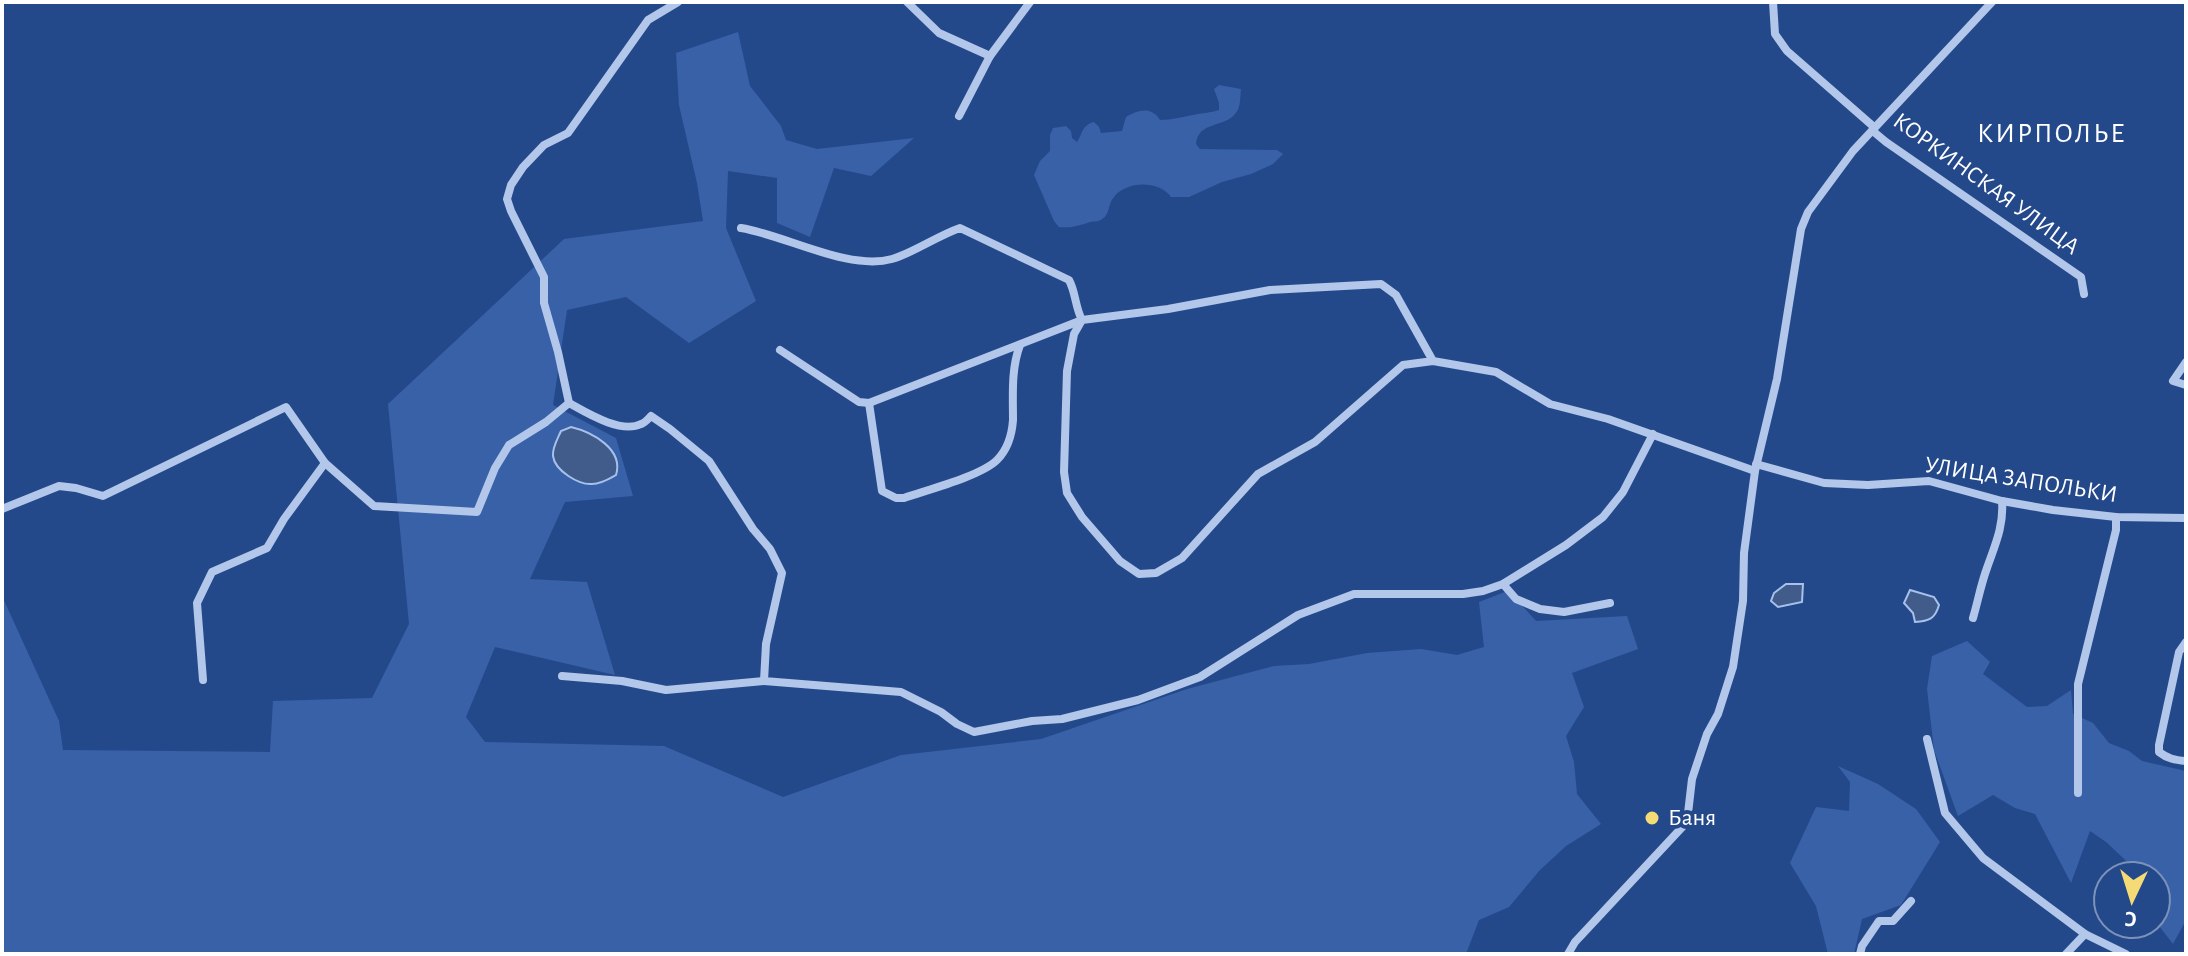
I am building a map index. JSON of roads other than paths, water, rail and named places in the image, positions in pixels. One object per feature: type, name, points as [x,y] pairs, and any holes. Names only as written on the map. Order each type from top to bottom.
[{"type":"street","points":[[678,2],[648,20],[568,133],[544,145],[523,167],[511,185],[507,199],[544,277],[544,303],[569,403],[595,417],[624,427],[640,425],[651,416],[670,429],[709,461],[753,529],[770,549],[782,573],[766,644],[764,681]]},
{"type":"street","points":[[907,2],[939,33],[990,56]]},
{"type":"street","points":[[959,116],[990,56],[1030,2]]},
{"type":"street","name":"КОРКИНСКАЯ УЛИЦА","points":[[1773,2],[1775,34],[1787,51],[1874,127],[1874,132],[1886,142],[2081,277],[2084,294]]},
{"type":"street","points":[[1568,954],[1575,942],[1687,822],[1692,779],[1733,667],[1756,468],[1777,379],[1801,229],[1808,212],[1839,168],[1874,127],[1992,2]]},
{"type":"street","points":[[741,228],[763,231],[840,257],[865,260],[891,259],[960,228],[1069,280],[1082,320]]},
{"type":"street","points":[[780,350],[859,402],[869,403],[1082,320],[1168,309],[1270,290],[1381,284],[1396,295],[1433,361],[1403,365],[1315,442],[1258,474],[1182,558],[1156,573],[1139,574],[1120,561],[1082,517],[1067,493],[1064,442],[1069,357],[1074,334],[1082,320]]},
{"type":"street","points":[[869,403],[882,491],[896,498],[904,498],[980,470],[997,461],[1007,447],[1012,431],[1014,361],[1020,345]]},
{"type":"street","name":"УЛИЦА ЗАПОЛЬКИ","points":[[1433,361],[1496,372],[1550,404],[1608,419],[1756,468],[1824,483],[1868,485],[1929,481],[2002,501],[2053,510],[2116,517],[2186,518]]},
{"type":"street","points":[[2186,362],[2173,381],[2186,385]]},
{"type":"street","points":[[2,509],[59,486],[103,496],[286,407],[325,463],[374,506],[477,512],[495,468],[509,445],[569,403]]},
{"type":"street","points":[[562,676],[622,681],[666,690],[764,681],[901,692],[974,732],[1032,721],[1062,719],[1138,700],[1200,677],[1298,615],[1354,594],[1463,594],[1503,584],[1566,545],[1603,517],[1623,492],[1653,434]]},
{"type":"street","points":[[203,680],[197,603],[212,572],[267,548],[325,463]]},
{"type":"street","points":[[1973,618],[1985,572],[2000,534],[2004,515],[2002,501]]},
{"type":"street","points":[[2078,793],[2078,684],[2116,530],[2116,517]]},
{"type":"street","points":[[1503,584],[1516,599],[1540,609],[1564,612],[1610,603]]},
{"type":"street","points":[[2186,642],[2179,652],[2159,752],[2173,760],[2186,761]]},
{"type":"street","points":[[1927,739],[1945,813],[1983,858],[2085,934],[2126,954]]},
{"type":"street","points":[[1860,954],[1879,921],[1893,921],[1911,901]]},
{"type":"street","points":[[2066,954],[2085,934]]},
{"type":"place","name":"Баня","points":[[1652,818]]},
{"type":"district","name":"КИРПОЛЬЕ","points":[[2052,134]]}]
